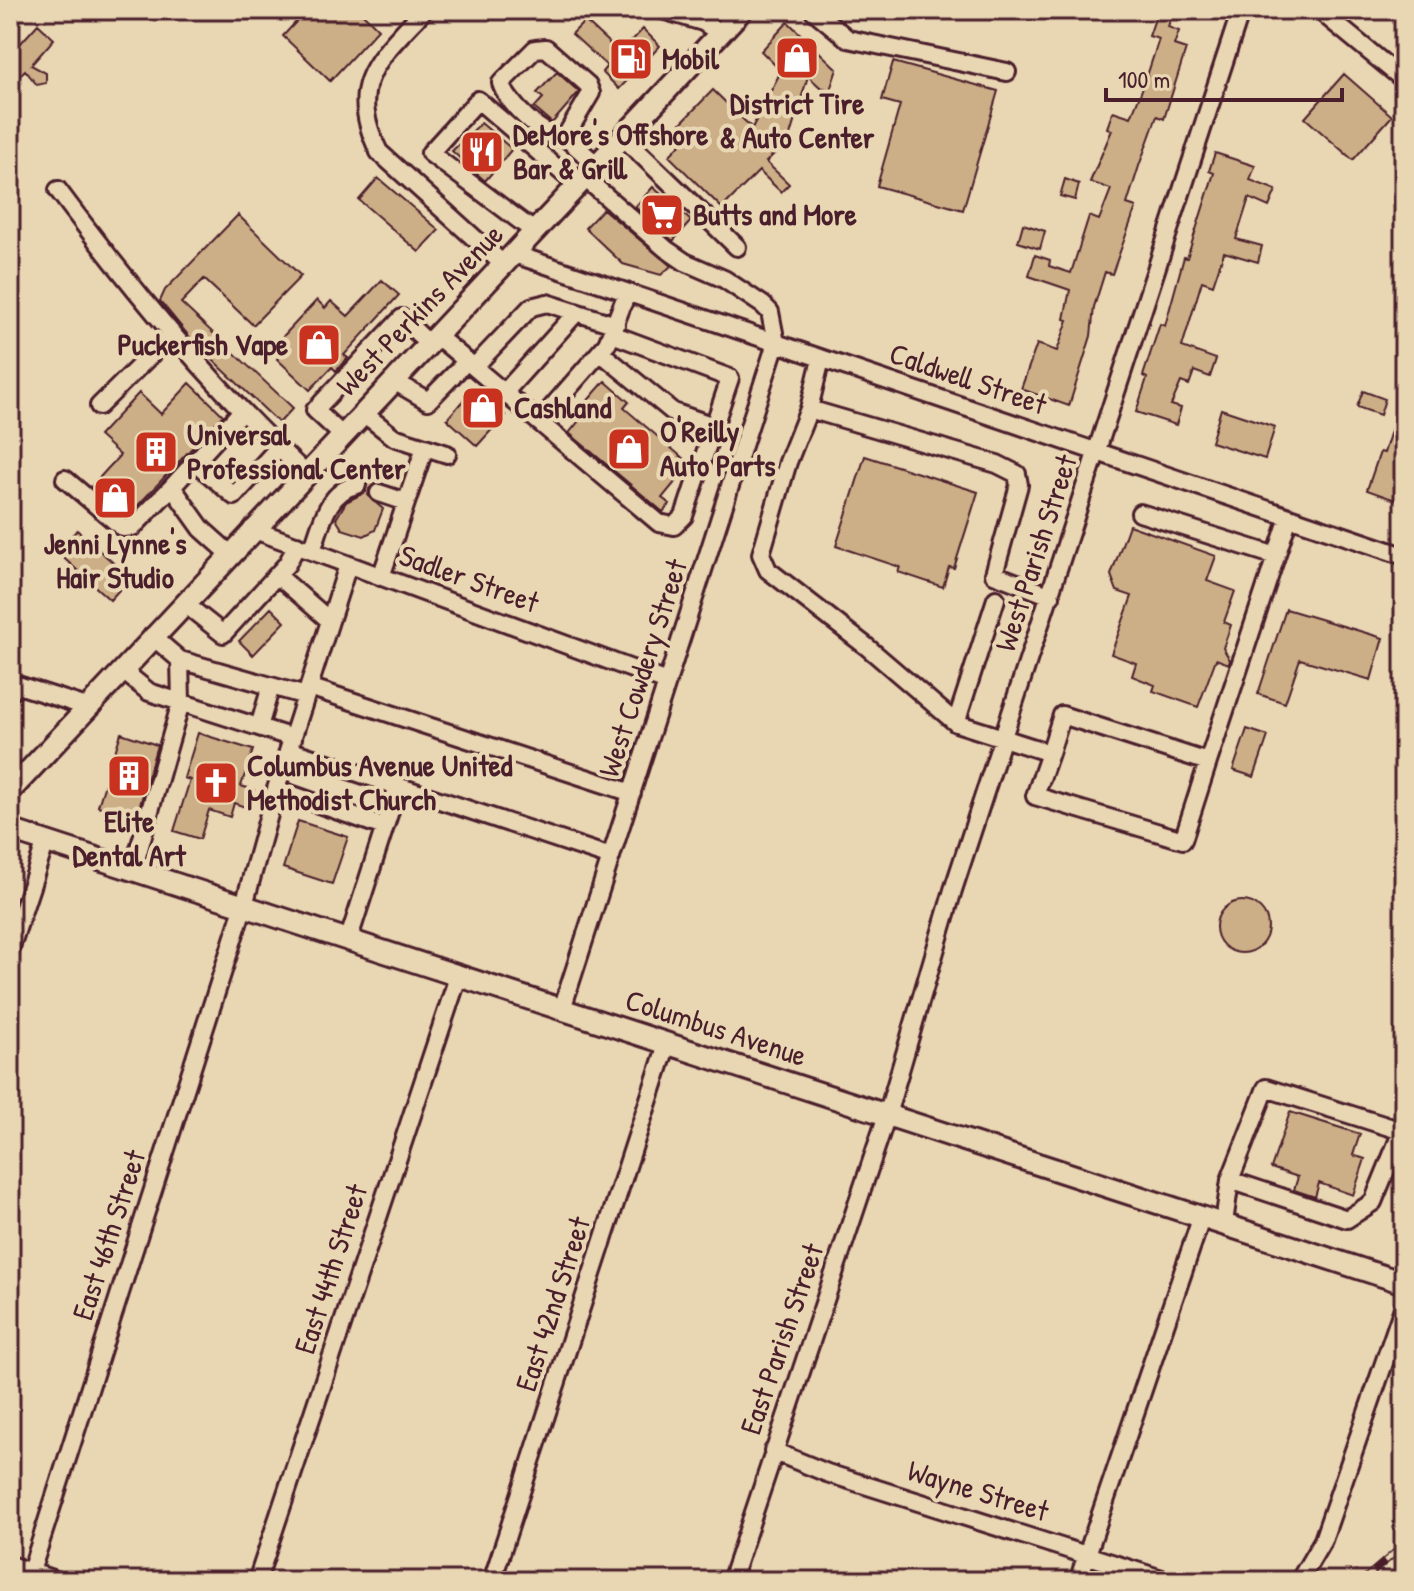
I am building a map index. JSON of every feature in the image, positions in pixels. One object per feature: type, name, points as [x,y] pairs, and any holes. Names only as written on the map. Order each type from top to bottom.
[{"type":"main road","name":"West Perkins Avenue","points":[[10,791],[252,529],[742,10]]},
{"type":"main road","name":"Columbus Avenue","points":[[10,830],[1404,1283]]},
{"type":"street","points":[[424,10],[378,60],[366,80],[363,107],[369,132],[379,152],[509,260]]},
{"type":"street","points":[[813,10],[848,39],[1007,72]]},
{"type":"street","name":"West Parish Street","points":[[887,1115],[953,890],[1241,10]]},
{"type":"street","points":[[1319,10],[1404,80]]},
{"type":"street","points":[[674,12],[703,22],[720,33]]},
{"type":"street","points":[[546,48],[588,85],[591,93],[565,137],[557,138],[546,132],[504,92],[501,83],[535,49],[546,48]]},
{"type":"street","points":[[535,232],[430,153],[478,100],[587,176],[666,249],[685,262],[724,279],[763,305],[770,312],[776,343]]},
{"type":"street","points":[[565,137],[587,176]]},
{"type":"street","points":[[623,137],[737,247]]},
{"type":"street","points":[[58,190],[135,293],[240,413],[306,474]]},
{"type":"street","name":"Caldwell Street","points":[[509,260],[627,293],[1404,556]]},
{"type":"street","points":[[539,422],[600,352],[614,330],[627,293]]},
{"type":"street","points":[[342,435],[315,410],[402,318],[470,364],[659,523],[674,526],[684,516],[730,378],[547,303],[531,307],[470,364],[428,401],[394,381]]},
{"type":"street","points":[[504,393],[576,313]]},
{"type":"street","points":[[99,406],[172,334]]},
{"type":"street","name":"West Cowdery Street","points":[[562,1009],[776,343]]},
{"type":"street","points":[[600,352],[673,412],[714,426]]},
{"type":"street","points":[[821,359],[809,409],[788,462],[761,554],[768,570],[866,646],[956,723],[1050,753]]},
{"type":"street","points":[[809,409],[997,464],[1017,474],[1019,485],[994,574],[1051,596]]},
{"type":"street","points":[[65,479],[123,528],[133,527],[240,413]]},
{"type":"street","points":[[363,413],[394,437],[447,454]]},
{"type":"street","points":[[381,577],[425,447]]},
{"type":"street","points":[[195,462],[234,496],[278,448]]},
{"type":"street","points":[[184,603],[223,634],[304,548],[334,497],[343,488],[357,485]]},
{"type":"street","points":[[172,487],[202,529],[230,554]]},
{"type":"street","points":[[379,493],[406,502]]},
{"type":"street","points":[[1140,513],[1276,556]]},
{"type":"street","points":[[1208,762],[1062,715],[1035,796],[1183,840],[1289,517]]},
{"type":"street","name":"Sadler Street","points":[[252,529],[667,682]]},
{"type":"street","name":"East 46th Street","points":[[29,1576],[244,905],[276,789],[348,565]]},
{"type":"street","points":[[277,575],[330,621]]},
{"type":"street","points":[[956,723],[996,599]]},
{"type":"street","points":[[152,636],[180,660],[271,686],[308,692],[632,793]]},
{"type":"street","points":[[133,870],[181,702],[180,660]]},
{"type":"street","points":[[122,670],[149,692],[259,727],[291,744],[398,786],[611,857]]},
{"type":"street","points":[[10,693],[18,685],[87,707]]},
{"type":"street","points":[[259,727],[271,686]]},
{"type":"street","points":[[349,938],[398,786]]},
{"type":"street","points":[[276,789],[384,827]]},
{"type":"street","points":[[10,950],[46,841]]},
{"type":"street","name":"East 44th Street","points":[[257,1581],[459,974]]},
{"type":"street","name":"East 42nd Street","points":[[492,1581],[667,1044]]},
{"type":"street","points":[[1224,1223],[1230,1180],[1266,1088],[1402,1131],[1373,1202],[1347,1219],[1230,1180]]},
{"type":"street","name":"East Parish Street","points":[[731,1581],[887,1115]]},
{"type":"street","points":[[1078,1581],[1202,1216]]},
{"type":"street","points":[[1299,1581],[1323,1540],[1404,1305]]},
{"type":"street","name":"Wayne Street","points":[[773,1451],[851,1480],[1168,1581]]},
{"type":"street","points":[[10,1565],[29,1576],[58,1581]]},
{"type":"building","points":[[307,10],[359,10],[378,29],[330,81],[283,36]]},
{"type":"building","points":[[1158,10],[1173,10],[1168,27],[1179,31],[1174,45],[1186,49],[1164,119],[1157,116],[1139,166],[1127,204],[1136,207],[1112,274],[1105,272],[1094,307],[1091,336],[1069,406],[1021,389],[1037,344],[1057,351],[1068,320],[1064,319],[1070,290],[1029,276],[1035,255],[1050,260],[1049,266],[1071,273],[1089,216],[1099,220],[1111,189],[1090,182],[1112,130],[1107,128],[1113,111],[1131,117],[1145,82],[1159,39],[1149,36]]},
{"type":"building","name":"Mobil","points":[[585,21],[620,53],[643,29],[660,46],[619,89],[602,72],[607,66],[572,34]]},
{"type":"building","points":[[788,22],[837,69],[830,90],[820,87],[808,76],[789,139],[766,162],[789,184],[781,192],[759,171],[722,208],[669,156],[691,133],[681,123],[713,90],[752,128],[781,71],[761,51]]},
{"type":"building","points":[[38,24],[54,39],[31,65],[46,73],[46,83],[37,85],[25,70],[10,86],[10,55]]},
{"type":"building","points":[[893,62],[998,91],[963,210],[877,186],[900,105],[882,100]]},
{"type":"building","points":[[557,72],[579,92],[552,123],[534,108],[543,98],[537,93]]},
{"type":"building","points":[[1344,74],[1392,116],[1353,160],[1305,118]]},
{"type":"building","name":"DeMore's Offshore Bar & Grill","points":[[481,123],[512,149],[485,181],[452,151]]},
{"type":"building","points":[[1215,153],[1255,166],[1250,180],[1276,190],[1269,207],[1249,198],[1236,239],[1262,246],[1258,262],[1224,252],[1213,285],[1202,281],[1182,347],[1216,359],[1210,377],[1194,371],[1189,385],[1181,382],[1171,405],[1181,408],[1176,425],[1136,412],[1147,378],[1143,376],[1160,324],[1165,326],[1184,257],[1187,258],[1214,173],[1209,171]]},
{"type":"building","points":[[378,178],[439,230],[419,252],[359,200]]},
{"type":"building","points":[[1065,179],[1079,184],[1075,200],[1060,196]]},
{"type":"building","name":"Butts and More","points":[[653,187],[691,221],[673,241],[635,207]]},
{"type":"building","points":[[603,209],[671,266],[661,275],[623,264],[585,228]]},
{"type":"building","points":[[238,215],[301,276],[253,325],[204,279],[181,303],[293,408],[279,423],[192,340],[160,301],[165,290]]},
{"type":"building","points":[[1023,224],[1045,231],[1040,249],[1018,242]]},
{"type":"building","points":[[382,280],[399,295],[344,355],[348,358],[336,371],[332,367],[310,390],[277,359],[283,352],[275,345],[317,300],[325,308],[331,301],[348,316]]},
{"type":"building","name":"O'Reilly Auto Parts","points":[[605,381],[629,402],[624,408],[690,464],[662,498],[670,504],[663,512],[569,433],[588,410],[583,406]]},
{"type":"building","name":"Universal Professional Center","points":[[190,383],[223,415],[127,517],[91,487],[120,455],[99,436],[139,393],[161,414]]},
{"type":"building","points":[[474,388],[505,415],[477,446],[447,419]]},
{"type":"building","points":[[1363,391],[1385,399],[1380,415],[1357,407]]},
{"type":"building","points":[[1401,399],[1404,484],[1398,501],[1367,490],[1380,452],[1384,453]]},
{"type":"building","points":[[1221,409],[1275,427],[1265,459],[1211,442]]},
{"type":"building","points":[[865,456],[978,492],[954,568],[949,567],[943,587],[898,572],[900,567],[836,546]]},
{"type":"building","points":[[366,479],[376,483],[369,489],[368,496],[383,509],[375,530],[364,536],[342,529],[336,519],[346,502],[366,492]]},
{"type":"building","points":[[1129,525],[1216,556],[1207,581],[1235,591],[1224,622],[1231,625],[1223,648],[1229,664],[1216,659],[1198,707],[1153,691],[1155,685],[1132,676],[1136,663],[1111,654],[1132,596],[1117,591],[1111,575]]},
{"type":"building","points":[[77,530],[130,578],[110,600],[57,552]]},
{"type":"building","points":[[271,608],[285,622],[253,655],[239,641]]},
{"type":"building","points":[[1286,609],[1383,638],[1371,680],[1300,659],[1285,703],[1258,694]]},
{"type":"building","points":[[1247,729],[1268,736],[1254,777],[1233,770]]},
{"type":"building","name":"Elite Dental Art","points":[[121,733],[157,745],[136,819],[98,806]]},
{"type":"building","name":"Columbus Avenue United Methodist Church","points":[[198,733],[253,750],[241,786],[254,790],[248,808],[234,803],[230,817],[209,810],[200,839],[174,831],[190,780],[184,778]]},
{"type":"building","points":[[298,821],[348,837],[332,884],[283,868]]},
{"type":"building","points":[[1242,901],[1260,909],[1268,927],[1260,945],[1242,953],[1224,945],[1216,927],[1224,909]]},
{"type":"building","points":[[1290,1112],[1360,1134],[1353,1155],[1365,1159],[1353,1195],[1319,1183],[1315,1197],[1294,1190],[1298,1177],[1271,1168]]},
{"type":"railway","points":[[1362,1581],[1404,1545]]},
{"type":"place","name":"District Tire & Auto Center","points":[[797,58]]},
{"type":"place","name":"Mobil","points":[[631,59]]},
{"type":"place","name":"DeMore's Offshore Bar & Grill","points":[[482,152]]},
{"type":"place","name":"Butts and More","points":[[662,215]]},
{"type":"place","name":"Puckerfish Vape","points":[[319,345]]},
{"type":"place","name":"Cashland","points":[[483,408]]},
{"type":"place","name":"O'Reilly Auto Parts","points":[[629,449]]},
{"type":"place","name":"Universal Professional Center","points":[[156,452]]},
{"type":"place","name":"Jenni Lynne's Hair Studio","points":[[115,498]]},
{"type":"place","name":"Elite Dental Art","points":[[129,776]]},
{"type":"place","name":"Columbus Avenue United Methodist Church","points":[[216,783]]}]
